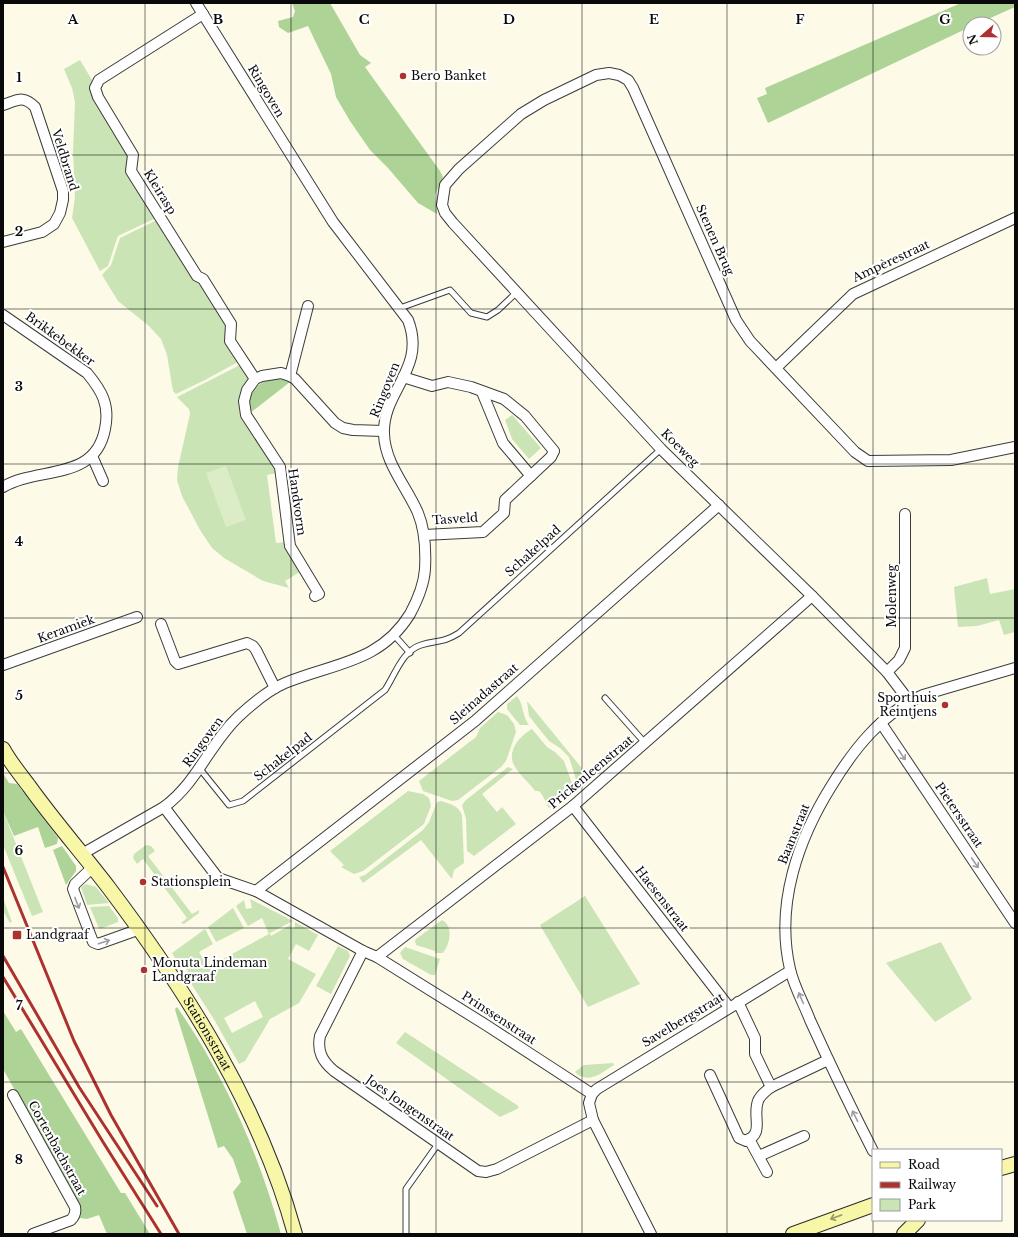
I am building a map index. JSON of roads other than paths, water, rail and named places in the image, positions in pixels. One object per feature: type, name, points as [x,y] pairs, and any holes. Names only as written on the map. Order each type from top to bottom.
[{"type":"street","name":"Ringoven","points":[[164,806],[186,787],[200,769],[216,742],[238,717],[265,694],[285,683],[366,656],[394,635],[408,617],[420,593],[425,571],[424,534],[417,511],[387,452],[384,431],[388,411],[413,352],[413,338],[408,320],[333,222],[196,3]]},
{"type":"street","name":"Kleirasp","points":[[203,14],[99,80],[94,88],[133,155],[131,171],[197,276],[203,279],[231,324],[230,342],[255,380]]},
{"type":"street","name":"Stenen Brug","points":[[442,205],[445,186],[459,169],[521,114],[544,100],[596,75],[609,73],[619,75],[628,80],[633,88],[736,320],[750,341],[777,367],[855,452],[868,461],[951,460],[1015,447]]},
{"type":"street","name":"Veldbrand","points":[[3,105],[22,99],[29,101],[35,107],[64,195],[60,213],[49,228],[3,242]]},
{"type":"street","name":"Koeweg","points":[[442,205],[445,213],[453,223],[661,449],[812,596],[887,672],[909,701]]},
{"type":"street","name":"Ampèrestraat","points":[[777,367],[853,294],[1015,218]]},
{"type":"street","points":[[290,376],[308,306]]},
{"type":"street","name":"Brikkebekker","points":[[3,315],[88,373],[98,386],[105,399],[108,413],[104,436],[92,456]]},
{"type":"street","points":[[255,380],[272,374],[281,373],[290,376],[295,378],[335,423],[343,428],[384,431]]},
{"type":"street","name":"Tasveld","points":[[403,377],[432,386],[448,382],[504,400],[515,407],[552,448],[554,453],[505,500],[504,513],[483,532],[424,534]]},
{"type":"street","name":"Handvorm","points":[[255,380],[247,390],[244,401],[246,415],[280,467],[290,546],[319,594],[315,596]]},
{"type":"street","points":[[482,392],[503,443],[531,476]]},
{"type":"street","points":[[3,487],[22,480],[66,469],[92,456],[102,481]]},
{"type":"street","name":"Sleinadastraat","points":[[256,891],[475,721],[719,505]]},
{"type":"street","name":"Molenweg","points":[[887,672],[899,660],[905,648],[905,514]]},
{"type":"street","name":"Prickenleenstraat","points":[[377,957],[574,806],[812,596]]},
{"type":"street","name":"Keramiek","points":[[3,665],[137,617]]},
{"type":"street","points":[[161,624],[175,661],[178,664],[247,643],[253,646],[256,650],[275,688]]},
{"type":"street","name":"Baanstraat","points":[[872,1149],[828,1060],[790,971],[786,935],[786,904],[792,874],[801,846],[821,802],[840,772],[867,737],[881,723],[909,701],[931,692],[1015,668]]},
{"type":"street","name":"Pietersstraat","points":[[881,723],[1015,923]]},
{"type":"street","name":"Stationsstraat","points":[[3,749],[43,806],[93,867],[140,929],[179,986],[225,1064],[272,1162],[295,1234]]},
{"type":"street","points":[[82,854],[164,806],[218,878],[256,891]]},
{"type":"street","name":"Haesenstraat","points":[[574,806],[734,1005],[755,1038],[755,1054],[771,1087]]},
{"type":"street","points":[[93,867],[75,884],[73,889],[92,942],[101,944],[140,929]]},
{"type":"street","name":"Prinssenstraat","points":[[256,891],[362,951],[377,957],[486,1025],[592,1094]]},
{"type":"street","name":"Joes Jongenstraat","points":[[362,951],[320,1036],[319,1043],[321,1056],[334,1071],[478,1171],[486,1172],[497,1169],[593,1120]]},
{"type":"street","name":"Savelbergstraat","points":[[592,1094],[596,1088],[790,971]]},
{"type":"street","points":[[710,1075],[738,1136],[743,1141],[749,1139],[757,1132],[756,1118],[758,1100],[771,1087],[828,1060]]},
{"type":"street","points":[[592,1094],[589,1103],[593,1120],[651,1234]]},
{"type":"street","name":"Cortenbachstraat","points":[[13,1095],[75,1207],[76,1212],[71,1220],[33,1234]]},
{"type":"street","points":[[759,1156],[804,1136]]},
{"type":"street","points":[[749,1139],[767,1172]]},
{"type":"street","points":[[1002,1168],[1015,1164]]},
{"type":"street","points":[[793,1234],[872,1205]]},
{"type":"street","points":[[904,1234],[917,1221]]},
{"type":"lane","points":[[400,308],[450,290],[471,313],[488,317],[498,310],[517,292]]},
{"type":"lane","name":"Schakelpad","points":[[200,769],[229,805],[243,801],[385,690],[398,666],[420,645],[442,642],[459,633],[661,449]]},
{"type":"lane","points":[[394,635],[410,653]]},
{"type":"lane","points":[[605,698],[645,743]]},
{"type":"lane","points":[[406,1234],[406,1189],[438,1144]]},
{"type":"railway","points":[[3,867],[74,1041],[111,1115],[179,1234]]},
{"type":"railway","points":[[3,956],[79,1087],[157,1206]]},
{"type":"railway","points":[[3,977],[103,1142],[161,1234]]},
{"type":"place","name":"Bero Banket","points":[[403,76]]},
{"type":"place","name":"Sporthuis Reintjens","points":[[945,705]]},
{"type":"place","name":"Stationsplein","points":[[143,882]]},
{"type":"place","name":"Landgraaf","points":[[17,935]]},
{"type":"place","name":"Monuta Lindeman Landgraaf","points":[[144,970]]}]
